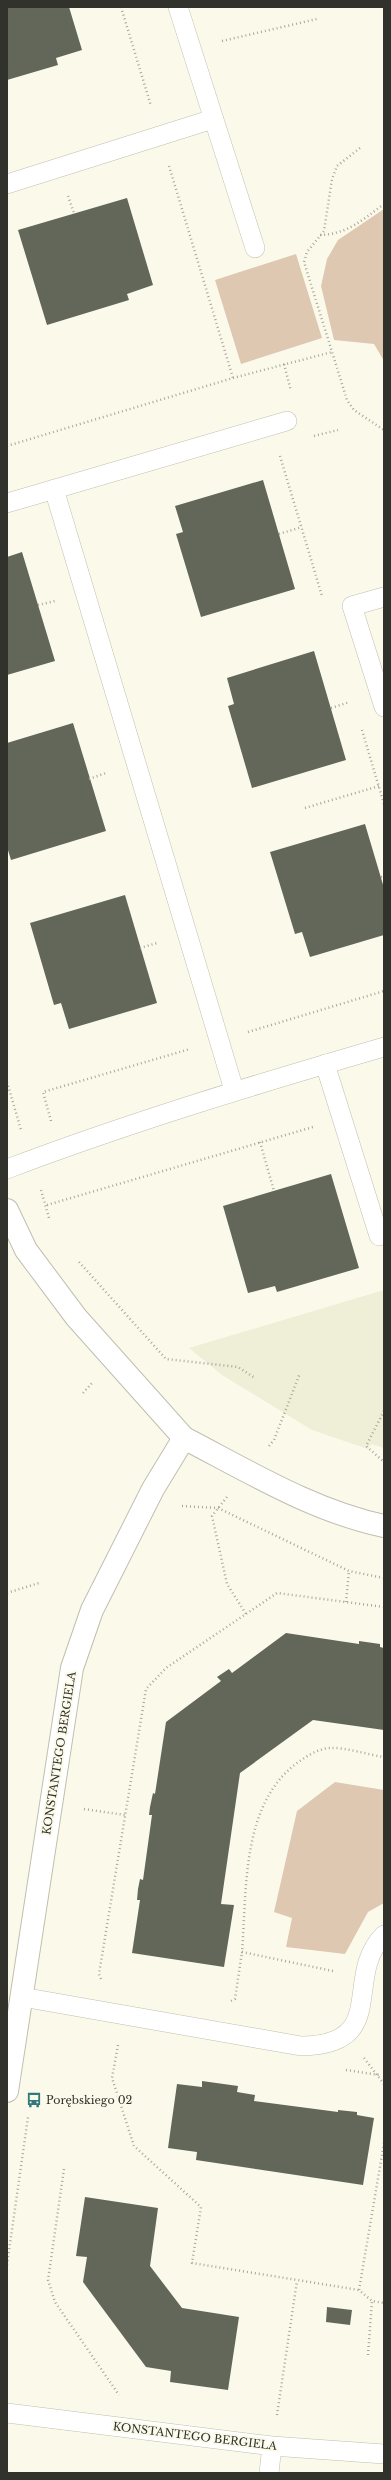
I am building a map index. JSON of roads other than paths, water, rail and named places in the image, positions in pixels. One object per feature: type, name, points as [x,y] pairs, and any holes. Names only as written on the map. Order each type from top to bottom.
[{"type":"street","points":[[7,1210],[26,1250],[76,1317],[184,1438],[268,1482],[311,1501],[361,1521],[384,1526]]},
{"type":"street","name":"KONSTANTEGO BERGIELA","points":[[7,2091],[72,1668],[92,1610],[153,1490],[184,1438]]},
{"type":"lane","points":[[178,7],[254,248]]},
{"type":"lane","points":[[7,184],[213,119]]},
{"type":"lane","points":[[7,503],[287,421]]},
{"type":"lane","points":[[54,489],[234,1090]]},
{"type":"lane","points":[[384,597],[352,606],[384,707]]},
{"type":"lane","points":[[7,1169],[234,1090],[384,1047]]},
{"type":"lane","points":[[325,1064],[379,1236]]},
{"type":"lane","points":[[22,1997],[301,2046],[324,2046],[345,2037],[358,2022],[365,1978],[373,1953],[384,1934]]},
{"type":"lane","name":"KONSTANTEGO BERGIELA","points":[[7,2413],[272,2446],[384,2454]]},
{"type":"lane","points":[[268,2473],[272,2446]]},
{"type":"place","name":"Porębskiego 02","points":[[34,2100]]}]
